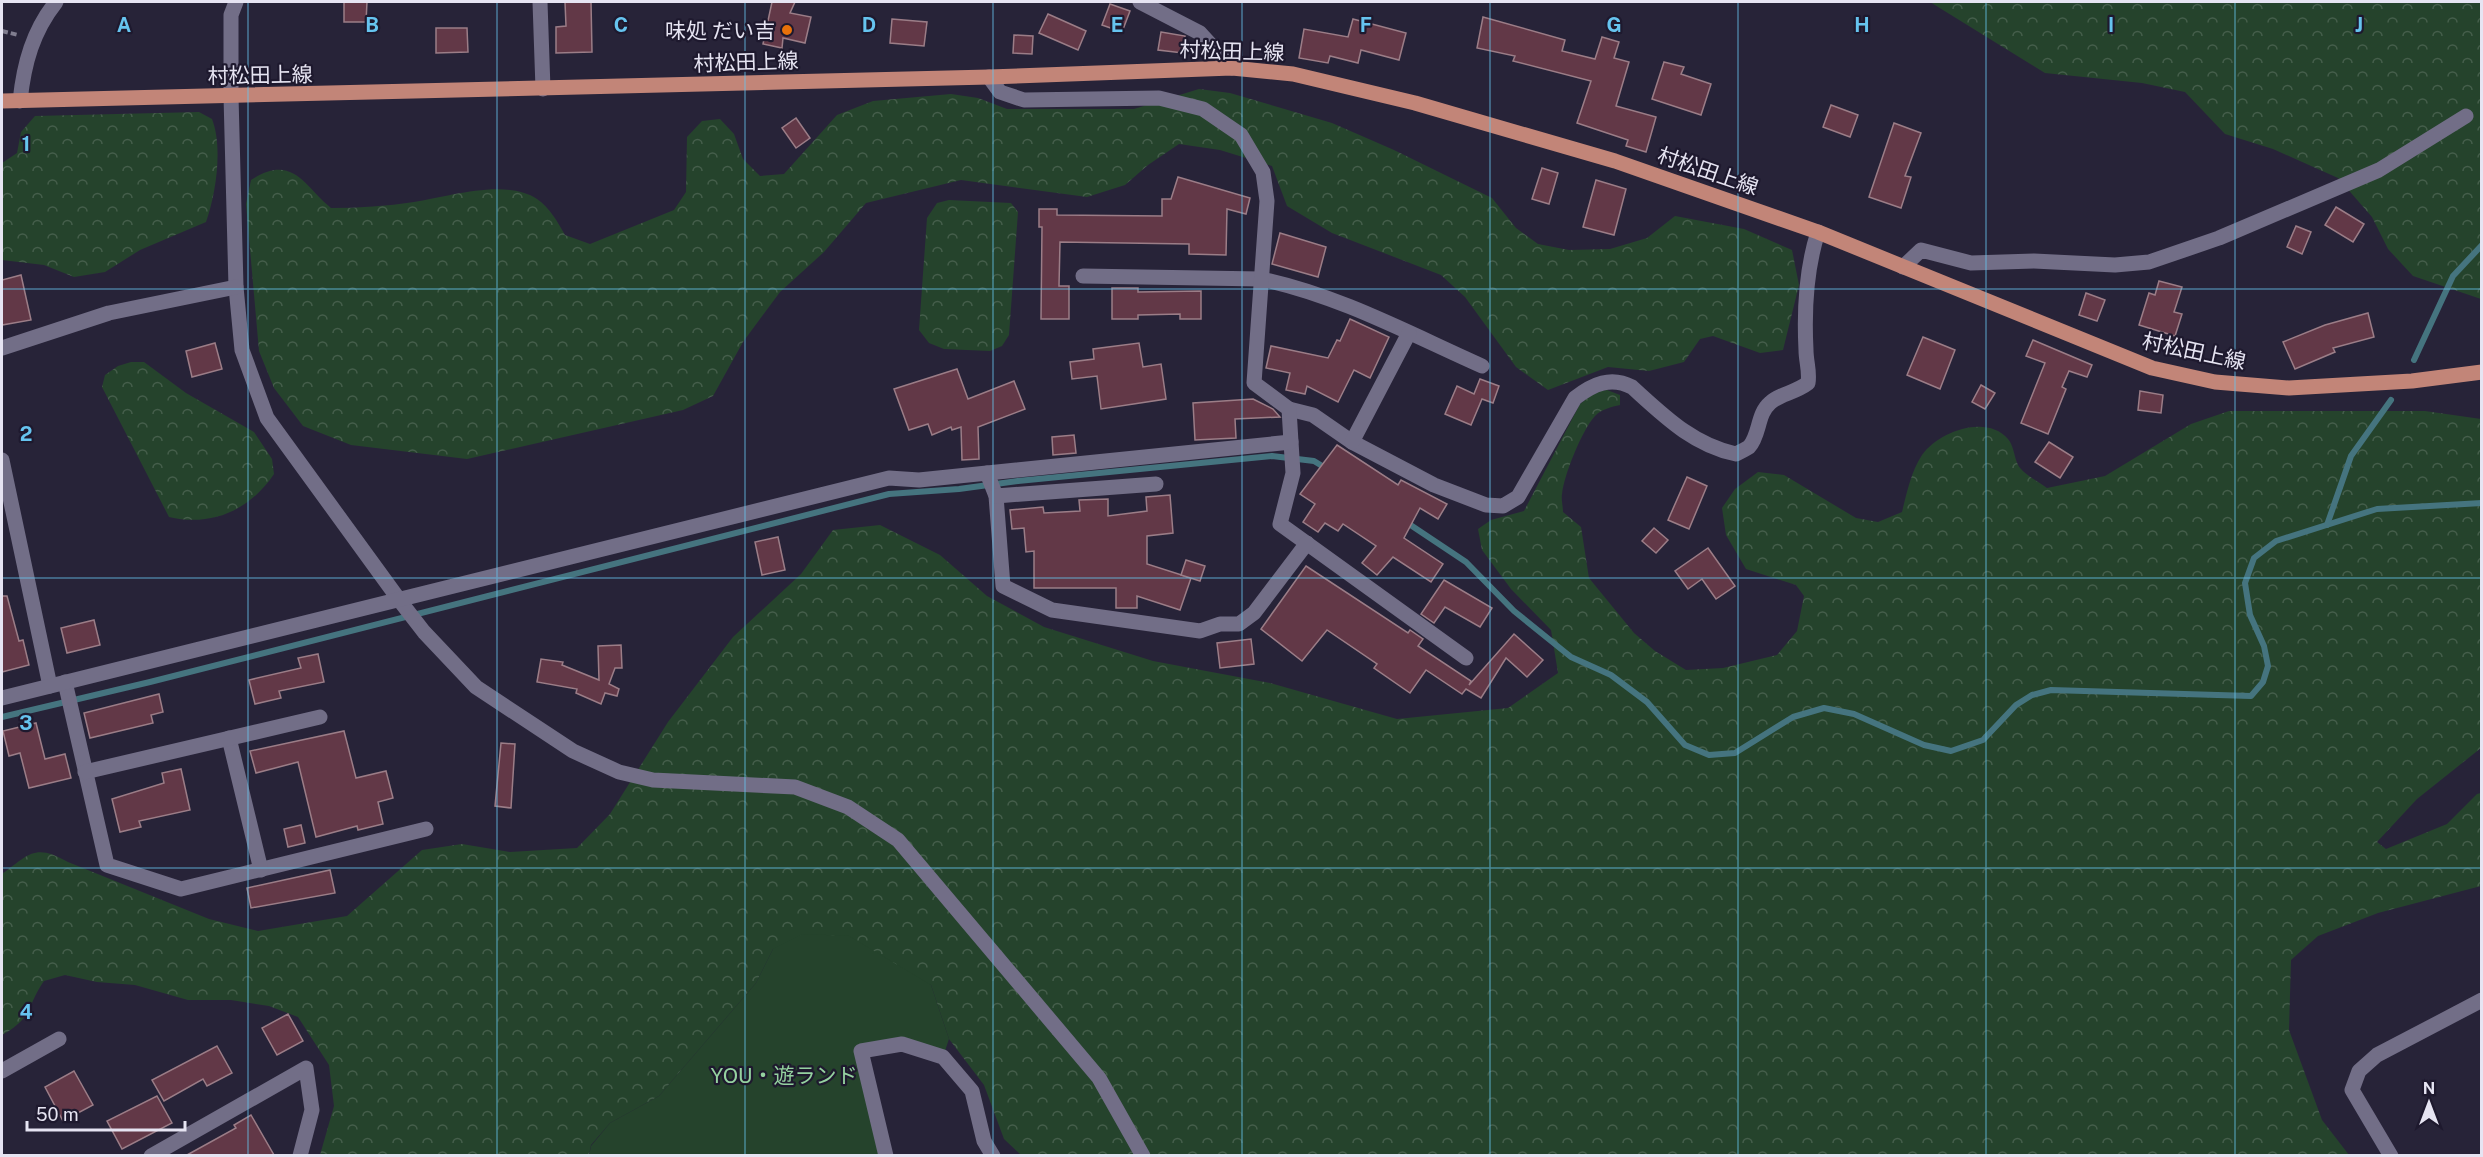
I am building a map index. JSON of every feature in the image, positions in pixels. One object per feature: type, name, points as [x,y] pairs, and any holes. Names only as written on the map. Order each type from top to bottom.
[{"type":"main road","name":"村松田上線","points":[[2,101],[543,89],[1232,68],[1293,74],[1415,104],[1616,161],[1818,232],[2152,368],[2214,382],[2289,388],[2412,381],[2481,372]]},
{"type":"street","points":[[20,101],[23,72],[33,38],[44,17],[56,2]]},
{"type":"street","points":[[236,2],[231,15],[231,96],[236,287],[243,350],[267,418],[424,632],[476,687],[573,751],[619,772],[652,780],[795,787],[848,807],[898,840],[1099,1078],[1143,1155]]},
{"type":"street","points":[[540,2],[543,89]]},
{"type":"street","points":[[1140,2],[1200,33],[1232,68]]},
{"type":"street","points":[[989,77],[1000,92],[1024,100],[1159,98],[1203,109],[1241,135],[1263,172],[1267,201],[1254,383],[1288,409],[1313,415],[1352,442],[1434,485],[1486,505],[1503,506],[1518,497],[1575,398],[1589,387],[1605,382],[1620,381],[1632,387],[1691,437],[1722,451],[1736,454],[1749,446],[1761,415],[1768,404],[1777,397],[1796,392],[1808,383],[1810,369],[1806,353],[1807,291],[1810,257],[1818,232]]},
{"type":"street","points":[[1904,267],[1921,250],[1971,263],[2034,261],[2115,266],[2149,262],[2219,238],[2379,170],[2466,116]]},
{"type":"street","points":[[1083,276],[1261,279],[1347,305],[1482,366]]},
{"type":"street","points":[[2,348],[109,313],[236,287]]},
{"type":"street","points":[[1352,442],[1409,333]]},
{"type":"street","points":[[1288,409],[1293,473],[1280,524],[1466,658]]},
{"type":"street","points":[[2,698],[889,478],[919,480],[1291,442]]},
{"type":"street","points":[[2,460],[50,686]]},
{"type":"street","points":[[987,473],[996,496],[1003,586],[1052,610],[1200,631],[1220,624],[1239,624],[1254,614],[1307,543]]},
{"type":"street","points":[[996,496],[1156,484]]},
{"type":"street","points":[[65,682],[107,865],[181,889],[426,829]]},
{"type":"street","points":[[85,772],[320,717]]},
{"type":"street","points":[[229,738],[261,870]]},
{"type":"street","points":[[2391,1155],[2352,1090],[2359,1071],[2377,1055],[2481,1000]]},
{"type":"street","points":[[2,1071],[59,1039]]},
{"type":"street","points":[[886,1155],[861,1051],[902,1044],[943,1057],[972,1091],[984,1141],[993,1155]]},
{"type":"street","points":[[151,1155],[306,1068],[312,1110],[300,1155]]},
{"type":"green space","points":[[1930,2],[2481,2],[2481,299],[2413,276],[2388,249],[2372,217],[2338,178],[2273,149],[2225,134],[2185,92],[2142,83],[2045,73]]},
{"type":"green space","points":[[1199,89],[1230,93],[1332,123],[1394,150],[1492,198],[1516,228],[1538,244],[1569,250],[1610,249],[1647,238],[1675,216],[1744,229],[1792,250],[1799,285],[1783,350],[1760,353],[1713,336],[1700,339],[1684,362],[1649,371],[1608,367],[1548,390],[1516,367],[1465,297],[1441,275],[1332,233],[1287,206],[1272,166],[1220,150],[1179,144],[1148,165],[1125,185],[1087,197],[961,180],[866,203],[824,252],[780,292],[743,342],[713,396],[683,410],[467,459],[351,445],[303,426],[274,388],[259,351],[246,204],[251,180],[265,173],[277,170],[288,171],[305,182],[331,208],[394,205],[493,189],[524,193],[546,206],[565,235],[590,244],[674,210],[686,192],[687,137],[702,121],[720,119],[734,134],[743,159],[760,176],[784,174],[837,115],[873,101],[951,94],[978,98],[1007,109],[1134,109]]},
{"type":"green space","points":[[199,112],[212,119],[218,157],[213,198],[206,222],[140,250],[105,272],[74,277],[44,265],[2,260],[2,163],[17,153],[21,132],[35,116]]},
{"type":"green space","points":[[949,200],[1011,203],[1018,212],[1009,335],[1002,346],[990,351],[944,349],[929,343],[919,330],[927,218],[937,203]]},
{"type":"green space","points":[[131,362],[144,362],[186,393],[254,432],[272,459],[274,474],[254,497],[229,513],[215,517],[185,520],[169,517],[102,387],[105,375],[118,366]]},
{"type":"green space","points":[[1607,390],[1620,395],[1620,405],[1595,416],[1585,431],[1574,453],[1563,486],[1563,512],[1581,527],[1589,578],[1634,633],[1655,651],[1686,670],[1723,668],[1777,655],[1797,631],[1804,596],[1796,585],[1746,569],[1726,535],[1722,508],[1735,489],[1758,472],[1784,475],[1856,518],[1878,522],[1902,512],[1915,468],[1930,446],[1951,433],[1963,429],[1988,428],[1999,432],[2010,442],[2020,468],[2047,488],[2105,476],[2191,424],[2229,411],[2425,411],[2481,419],[2481,748],[2417,799],[2377,842],[2386,849],[2447,824],[2477,794],[2481,793],[2481,886],[2378,913],[2318,936],[2291,960],[2289,1030],[2322,1120],[2349,1155],[1021,1155],[1004,1139],[984,1085],[949,1039],[931,985],[773,949],[756,983],[659,1096],[610,1123],[591,1145],[589,1155],[320,1155],[334,1106],[329,1065],[298,1017],[269,1006],[231,1000],[188,1000],[135,985],[97,982],[65,975],[44,981],[25,1017],[2,1035],[2,874],[26,856],[40,852],[48,853],[209,919],[258,931],[347,916],[422,850],[462,844],[510,852],[577,848],[610,814],[668,722],[733,637],[801,574],[833,530],[880,525],[940,555],[987,596],[1044,627],[1153,661],[1270,683],[1397,719],[1508,708],[1558,673],[1551,630],[1511,589],[1482,550],[1478,529],[1491,520],[1524,511],[1580,404],[1595,392]]},
{"type":"green space","name":"YOU・遊ランド","points":[[803,934],[849,936],[931,985],[949,1039],[943,1057],[902,1044],[861,1051],[886,1155],[589,1156],[591,1146],[610,1123],[659,1096],[756,983],[773,949]]},
{"type":"building","points":[[344,2],[367,2],[366,22],[344,22]]},
{"type":"building","points":[[565,2],[591,2],[592,52],[556,53],[556,27],[566,26]]},
{"type":"building","name":"味処 だい吉","points":[[772,2],[795,2],[790,13],[811,17],[805,43],[783,38],[782,48],[763,44]]},
{"type":"building","points":[[1110,4],[1130,11],[1122,32],[1102,25]]},
{"type":"building","points":[[1048,14],[1086,31],[1078,50],[1039,33]]},
{"type":"building","points":[[1483,17],[1565,40],[1562,51],[1595,59],[1602,37],[1619,42],[1614,58],[1629,62],[1616,106],[1656,117],[1646,152],[1626,146],[1628,140],[1577,123],[1591,81],[1513,61],[1515,56],[1477,48]]},
{"type":"building","points":[[892,19],[927,22],[924,46],[890,43]]},
{"type":"building","points":[[1353,19],[1406,33],[1399,60],[1361,50],[1358,63],[1330,56],[1328,63],[1299,58],[1304,29],[1348,37]]},
{"type":"building","points":[[436,28],[467,28],[468,52],[436,53]]},
{"type":"building","points":[[1161,32],[1185,36],[1183,53],[1158,50]]},
{"type":"building","points":[[1014,35],[1033,36],[1032,54],[1013,53]]},
{"type":"building","points":[[1664,62],[1684,67],[1681,74],[1711,84],[1701,115],[1652,99]]},
{"type":"building","points":[[1831,105],[1858,115],[1850,137],[1823,127]]},
{"type":"building","points":[[796,118],[810,138],[796,148],[782,128]]},
{"type":"building","points":[[1894,123],[1921,133],[1905,176],[1911,177],[1901,208],[1869,197]]},
{"type":"building","points":[[1542,168],[1558,173],[1549,204],[1532,199]]},
{"type":"building","points":[[1178,177],[1250,198],[1246,214],[1227,209],[1226,255],[1189,254],[1189,244],[1060,242],[1059,286],[1069,286],[1069,319],[1041,319],[1042,227],[1039,227],[1039,209],[1057,209],[1057,215],[1162,216],[1162,199],[1171,199]]},
{"type":"building","points":[[1596,180],[1626,189],[1614,235],[1583,227]]},
{"type":"building","points":[[2336,207],[2364,224],[2353,242],[2325,225]]},
{"type":"building","points":[[2296,226],[2311,232],[2302,254],[2287,247]]},
{"type":"building","points":[[1280,233],[1326,247],[1318,277],[1272,264]]},
{"type":"building","points":[[21,275],[31,320],[2,325],[2,280]]},
{"type":"building","points":[[2159,281],[2182,287],[2174,312],[2182,314],[2175,336],[2139,325],[2149,293],[2155,295]]},
{"type":"building","points":[[1112,288],[1138,288],[1138,292],[1201,291],[1201,319],[1180,319],[1180,314],[1138,315],[1138,319],[1112,319]]},
{"type":"building","points":[[2086,293],[2105,300],[2097,321],[2079,315]]},
{"type":"building","points":[[2368,313],[2374,337],[2333,348],[2335,352],[2295,369],[2283,342],[2325,325]]},
{"type":"building","points":[[1350,319],[1389,337],[1370,378],[1354,370],[1338,402],[1307,386],[1305,394],[1286,390],[1290,373],[1266,368],[1271,346],[1328,358],[1337,340],[1340,341]]},
{"type":"building","points":[[1923,337],[1955,350],[1940,389],[1907,375]]},
{"type":"building","points":[[2033,340],[2092,365],[2087,377],[2069,371],[2062,387],[2066,389],[2048,434],[2021,423],[2045,363],[2026,356]]},
{"type":"building","points":[[215,343],[222,369],[192,377],[186,351]]},
{"type":"building","points":[[1139,343],[1143,367],[1161,364],[1166,399],[1101,409],[1097,376],[1072,379],[1070,362],[1094,359],[1093,349]]},
{"type":"building","points":[[957,369],[968,399],[1014,381],[1025,409],[978,427],[979,459],[962,460],[961,427],[952,430],[951,427],[932,435],[928,424],[909,430],[894,389]]},
{"type":"building","points":[[1480,379],[1499,386],[1493,403],[1482,399],[1471,425],[1445,414],[1457,386],[1474,394]]},
{"type":"building","points":[[1981,385],[1995,393],[1985,409],[1972,402]]},
{"type":"building","points":[[2140,391],[2163,395],[2161,413],[2138,410]]},
{"type":"building","points":[[1253,399],[1273,409],[1280,417],[1235,419],[1236,438],[1195,440],[1193,403]]},
{"type":"building","points":[[1074,435],[1076,453],[1053,455],[1052,437]]},
{"type":"building","points":[[2049,442],[2073,457],[2060,478],[2035,462]]},
{"type":"building","points":[[1337,445],[1398,485],[1401,480],[1447,504],[1438,519],[1420,508],[1404,538],[1443,564],[1431,582],[1393,557],[1377,575],[1362,563],[1376,546],[1343,524],[1338,531],[1325,523],[1318,532],[1303,522],[1315,504],[1300,494]]},
{"type":"building","points":[[1687,477],[1707,486],[1689,529],[1668,520]]},
{"type":"building","points":[[1170,495],[1173,533],[1147,536],[1147,564],[1191,578],[1180,610],[1137,596],[1137,608],[1116,608],[1116,588],[1034,588],[1034,551],[1026,552],[1024,528],[1012,529],[1010,510],[1043,507],[1044,513],[1080,511],[1079,500],[1108,499],[1108,516],[1147,511],[1146,497]]},
{"type":"building","points":[[1654,528],[1668,540],[1656,553],[1642,541]]},
{"type":"building","points":[[778,537],[785,570],[762,575],[755,542]]},
{"type":"building","points":[[1708,548],[1735,586],[1716,599],[1702,579],[1688,589],[1675,571]]},
{"type":"building","points":[[1186,560],[1205,566],[1200,581],[1181,575]]},
{"type":"building","points":[[1306,566],[1408,633],[1410,630],[1423,639],[1418,646],[1471,681],[1469,685],[1514,634],[1543,660],[1527,677],[1506,658],[1481,698],[1466,689],[1462,694],[1426,670],[1410,693],[1374,668],[1377,664],[1327,630],[1302,661],[1261,629]]},
{"type":"building","points":[[1444,580],[1492,608],[1480,627],[1445,607],[1434,623],[1421,614]]},
{"type":"building","points":[[2,596],[7,596],[19,641],[23,640],[29,665],[2,672]]},
{"type":"building","points":[[94,620],[100,645],[67,653],[61,628]]},
{"type":"building","points":[[1251,639],[1254,664],[1220,668],[1217,643]]},
{"type":"building","points":[[621,645],[622,668],[615,668],[609,684],[619,689],[617,696],[605,693],[601,704],[576,693],[577,689],[537,682],[541,659],[563,662],[562,665],[599,680],[598,646]]},
{"type":"building","points":[[318,654],[324,682],[279,691],[281,698],[255,704],[249,680],[301,668],[298,658]]},
{"type":"building","points":[[159,694],[163,712],[151,715],[153,723],[90,738],[84,713]]},
{"type":"building","points":[[36,723],[45,759],[65,754],[71,778],[29,788],[20,753],[9,756],[3,731]]},
{"type":"building","points":[[344,731],[356,778],[386,771],[393,798],[378,802],[383,824],[358,830],[357,826],[316,837],[298,762],[256,773],[250,751]]},
{"type":"building","points":[[501,743],[515,744],[511,808],[495,806]]},
{"type":"building","points":[[181,769],[190,810],[139,821],[141,827],[120,832],[112,799],[164,783],[162,773]]},
{"type":"building","points":[[301,825],[305,843],[288,847],[284,829]]},
{"type":"building","points":[[330,870],[335,893],[251,908],[247,888]]},
{"type":"building","points":[[288,1014],[303,1041],[277,1055],[262,1028]]},
{"type":"building","points":[[217,1046],[232,1073],[207,1086],[203,1079],[164,1101],[152,1080]]},
{"type":"building","points":[[74,1071],[93,1105],[63,1121],[45,1087]]},
{"type":"building","points":[[157,1096],[172,1123],[122,1149],[107,1121]]},
{"type":"building","points":[[251,1115],[274,1155],[187,1155],[236,1128],[234,1125]]},
{"type":"waterway","points":[[2414,360],[2453,276],[2482,245]]},
{"type":"waterway","points":[[2327,525],[2351,456],[2391,400]]},
{"type":"waterway","points":[[2,717],[150,682],[889,494],[959,489],[1272,456],[1314,461],[1327,469]]},
{"type":"waterway","points":[[1406,522],[1466,562],[1514,611],[1571,657],[1611,675],[1647,702],[1685,745],[1709,755],[1735,753],[1793,717],[1824,708],[1854,714],[1924,745],[1951,751],[1983,740],[2016,705],[2032,695],[2051,690],[2251,696],[2263,682],[2268,666],[2264,646],[2250,615],[2245,583],[2254,558],[2276,541],[2377,509],[2482,503]]},
{"type":"place","name":"味処 だい吉","points":[[787,30]]}]
